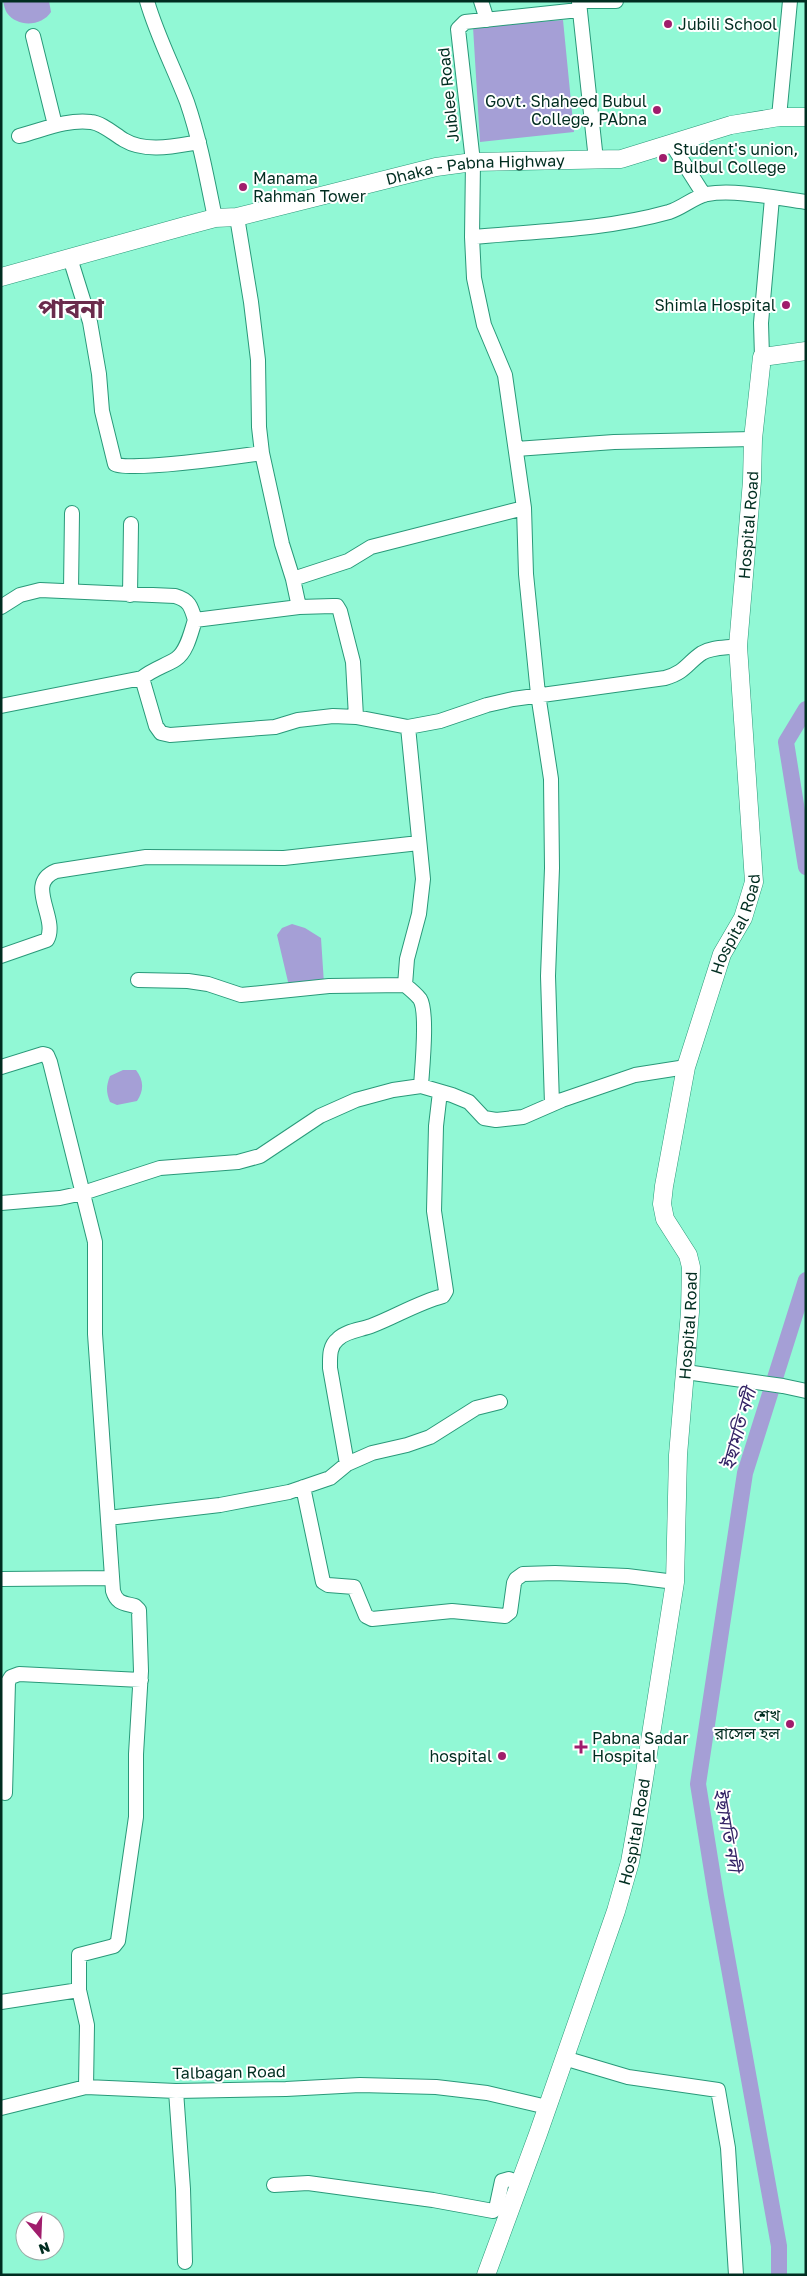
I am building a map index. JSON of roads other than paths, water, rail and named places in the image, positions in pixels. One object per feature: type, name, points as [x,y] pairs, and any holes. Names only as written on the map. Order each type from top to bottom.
[{"type":"main road","name":"Dhaka - Pabna Highway","points":[[1,277],[215,218],[237,217],[436,167],[472,162],[621,159],[731,125],[778,117],[806,117]]},
{"type":"main road","points":[[762,357],[806,350]]},
{"type":"main road","name":"Hospital Road","points":[[486,2275],[613,1919],[630,1862],[675,1582],[678,1455],[686,1372],[692,1267],[688,1255],[665,1219],[662,1204],[686,1067],[722,954],[743,918],[754,882],[738,646],[752,481],[753,439],[762,357]]},
{"type":"street","points":[[147,1],[155,27],[169,56],[187,104],[199,142],[215,218]]},
{"type":"street","points":[[481,1],[487,20]]},
{"type":"street","name":"Jublee Road","points":[[472,162],[458,29],[460,24],[582,4],[616,1]]},
{"type":"street","points":[[778,117],[790,1]]},
{"type":"street","points":[[582,4],[596,160]]},
{"type":"street","points":[[33,36],[55,125]]},
{"type":"street","points":[[19,136],[70,122],[92,122],[125,140],[143,147],[160,147],[199,142]]},
{"type":"street","points":[[671,143],[704,195]]},
{"type":"street","points":[[472,162],[474,278],[484,325],[505,376],[524,508],[526,574],[538,694],[551,779],[552,868],[548,976],[552,1104]]},
{"type":"street","points":[[472,237],[592,227],[670,212],[704,195],[733,194],[806,202]]},
{"type":"street","points":[[762,357],[761,323],[772,198]]},
{"type":"street","points":[[237,217],[257,350],[259,427],[262,453],[282,544],[293,579],[299,607]]},
{"type":"street","points":[[70,258],[90,322],[99,374],[102,411],[115,464],[118,466],[144,465],[262,453]]},
{"type":"street","points":[[516,448],[614,442],[753,439]]},
{"type":"street","points":[[293,579],[348,561],[371,547],[524,508]]},
{"type":"street","points":[[71,590],[72,513]]},
{"type":"street","points":[[130,595],[131,524]]},
{"type":"street","points":[[1,608],[28,592],[71,590],[130,595],[175,596],[186,599],[190,604],[195,620],[183,652],[178,658],[142,678],[1,706]]},
{"type":"street","points":[[195,620],[299,607],[338,606],[353,662],[356,717]]},
{"type":"street","points":[[142,678],[156,726],[161,733],[170,735],[275,727],[298,720],[333,716],[356,717],[408,727],[440,722],[487,705],[538,694],[665,678],[683,671],[697,657],[710,650],[738,646]]},
{"type":"street","points":[[406,985],[407,959],[419,914],[423,879],[408,727]]},
{"type":"street","points":[[1,956],[47,940],[49,926],[42,889],[45,878],[56,871],[146,857],[284,858],[419,843]]},
{"type":"street","points":[[138,980],[188,981],[208,984],[241,995],[330,986],[406,985],[419,998],[421,1003],[424,1029],[421,1086]]},
{"type":"street","points":[[1,1067],[43,1054],[49,1057],[94,1242],[95,1334],[112,1578],[115,1597],[123,1604],[135,1606],[139,1610],[141,1680],[136,1754],[136,1817],[118,1941],[114,1946],[79,1955],[79,1990],[87,2025],[86,2087]]},
{"type":"street","points":[[1,1203],[60,1198],[83,1193],[160,1168],[238,1162],[260,1156],[320,1116],[356,1100],[393,1090],[421,1086],[468,1102],[484,1118],[496,1120],[523,1117],[552,1104],[635,1075],[686,1067]]},
{"type":"street","points":[[347,1464],[330,1368],[330,1353],[333,1344],[345,1334],[370,1326],[429,1300],[443,1296],[446,1291],[446,1280],[434,1211],[436,1126],[440,1092]]},
{"type":"street","points":[[686,1372],[806,1391]]},
{"type":"street","points":[[108,1518],[161,1514],[247,1501],[303,1487],[330,1478],[347,1464],[372,1453],[407,1446],[430,1437],[476,1408],[500,1402]]},
{"type":"street","points":[[303,1487],[323,1582],[328,1585],[354,1587],[366,1616],[372,1619],[452,1611],[505,1616],[510,1612],[516,1579],[523,1574],[555,1573],[627,1576],[675,1582]]},
{"type":"street","points":[[1,1579],[112,1578]]},
{"type":"street","points":[[5,1793],[8,1682],[11,1677],[19,1674],[141,1680]]},
{"type":"street","points":[[1,2002],[79,1990]]},
{"type":"street","points":[[564,2058],[628,2077],[718,2090],[728,2148],[736,2275]]},
{"type":"street","name":"Talbagan Road","points":[[1,2108],[86,2087],[176,2091],[286,2089],[360,2085],[436,2087],[487,2093],[547,2107]]},
{"type":"street","points":[[176,2091],[183,2189],[185,2262]]},
{"type":"street","points":[[274,2185],[308,2183],[433,2200],[493,2211],[496,2209],[502,2181],[509,2179],[520,2183]]},
{"type":"waterway","name":"ইছামতি নদী","points":[[806,709],[786,742],[806,867]]},
{"type":"waterway","name":"ইছামতি নদী","points":[[779,2275],[779,2246],[716,1896],[698,1784],[745,1473],[806,1280]]},
{"type":"place","name":"Jubili School","points":[[668,24]]},
{"type":"place","name":"Govt. Shaheed Bubul College, PAbna","points":[[657,110]]},
{"type":"place","name":"Student's union, Bulbul College","points":[[663,158]]},
{"type":"place","name":"Manama Rahman Tower","points":[[243,187]]},
{"type":"place","name":"Shimla Hospital","points":[[786,305]]},
{"type":"place","name":"শেখ রাসেল হল","points":[[790,1724]]},
{"type":"place","name":"Pabna Sadar Hospital","points":[[581,1747]]},
{"type":"place","name":"hospital","points":[[502,1756]]},
{"type":"district","name":"পাবনা","points":[[71,309]]}]
